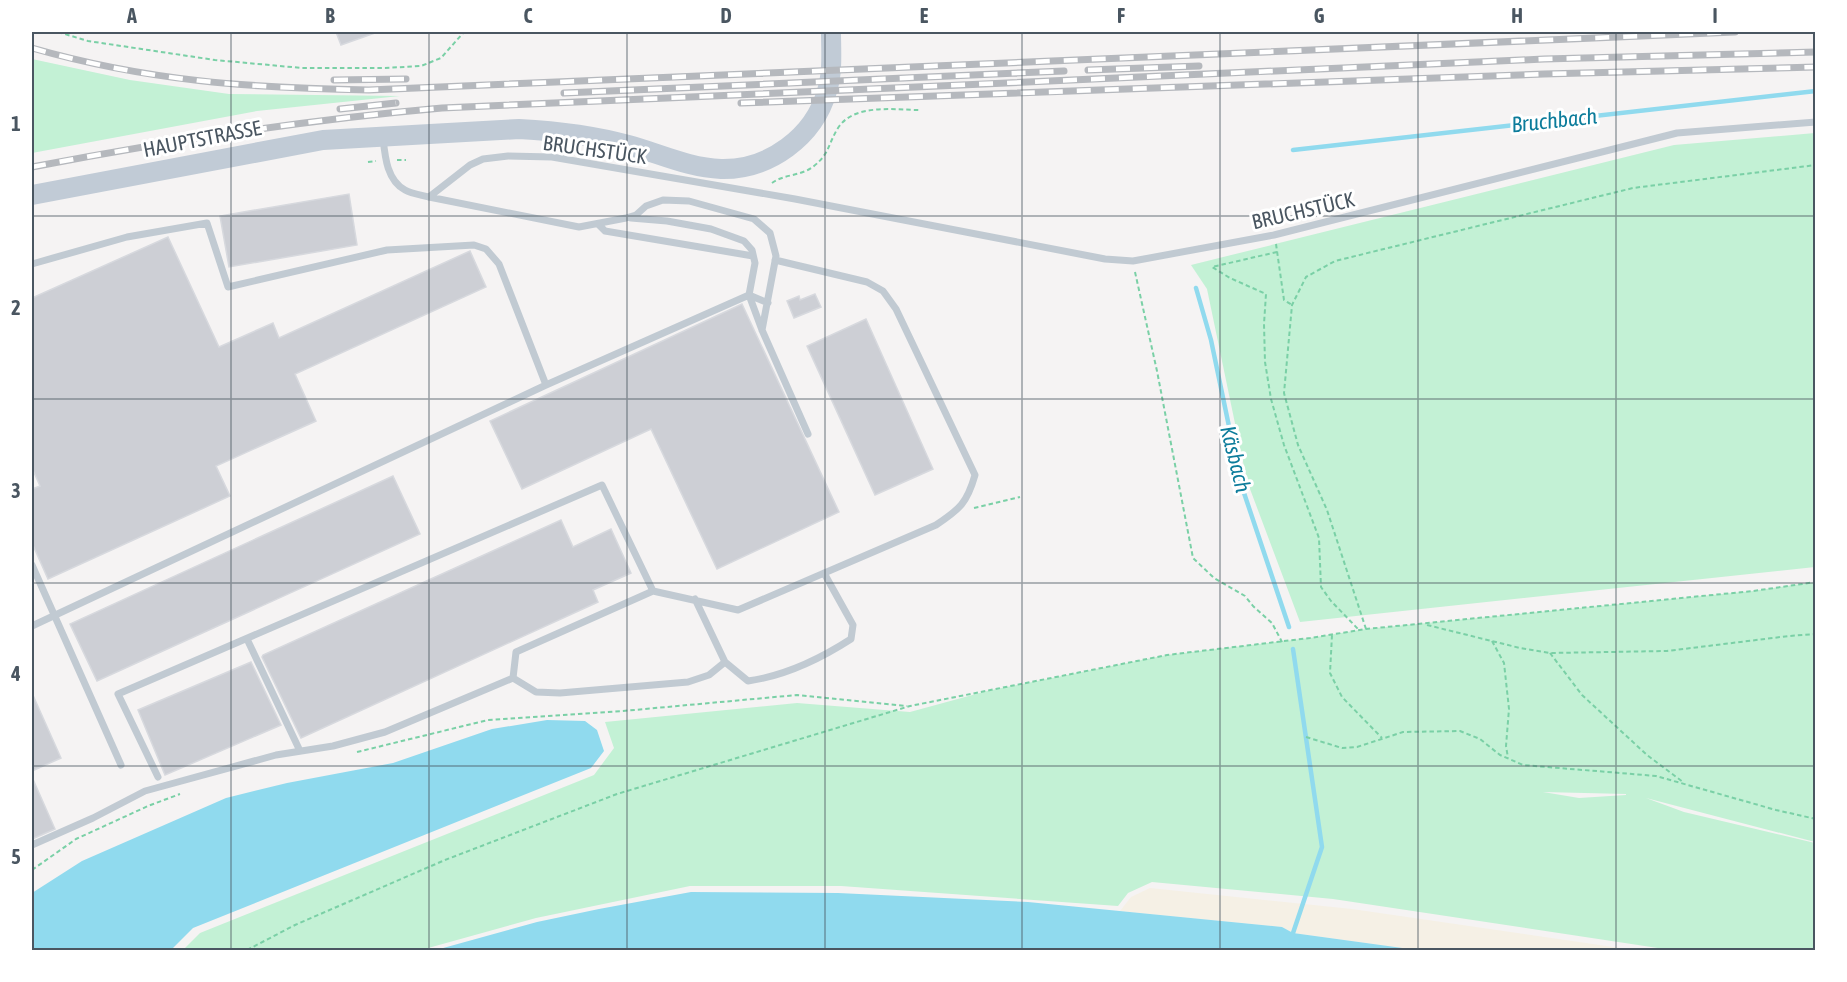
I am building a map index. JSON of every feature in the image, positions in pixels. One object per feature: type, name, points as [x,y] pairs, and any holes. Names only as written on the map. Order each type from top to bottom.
[{"type":"street","name":"HAUPTSTRASSE","points":[[32,195],[323,140],[519,129],[551,131],[610,141],[694,165],[721,169],[739,168],[773,157],[795,141],[813,122],[828,90],[831,72],[831,32]]},
{"type":"lane","name":"BRUCHSTÜCK","points":[[429,197],[470,165],[483,159],[508,156],[552,158],[795,199],[1105,259],[1133,261],[1275,236],[1677,133],[1815,122]]},
{"type":"lane","points":[[383,136],[385,161],[394,181],[406,190],[429,197],[579,227],[636,215],[646,207],[663,200],[689,201],[754,219],[770,233],[776,256],[762,330]]},
{"type":"lane","points":[[626,218],[667,221],[711,229],[744,241],[752,250],[755,263],[749,296],[807,434]]},
{"type":"lane","points":[[32,264],[127,237],[207,224],[228,287],[387,250],[474,245],[486,249],[499,264],[546,385]]},
{"type":"lane","points":[[598,224],[605,231],[753,255]]},
{"type":"lane","points":[[513,678],[516,652],[653,591],[738,610],[936,525],[957,512],[970,494],[975,475],[896,309],[883,291],[867,282],[775,260]]},
{"type":"lane","points":[[32,626],[546,385],[749,296],[768,303]]},
{"type":"lane","points":[[158,777],[118,694],[602,485],[653,591]]},
{"type":"lane","points":[[32,565],[121,765]]},
{"type":"lane","points":[[695,599],[725,662],[748,681],[769,678],[832,651],[851,639],[853,626],[824,573]]},
{"type":"lane","points":[[247,639],[300,751]]},
{"type":"lane","points":[[513,678],[536,692],[560,693],[688,682],[709,675],[725,662]]},
{"type":"lane","points":[[32,845],[93,818],[144,791],[276,755],[333,746],[385,732],[513,678]]},
{"type":"path","points":[[58,32],[88,41],[215,60],[302,68],[385,68],[421,66],[441,58],[464,32]]},
{"type":"path","points":[[757,193],[776,180],[811,169],[827,154],[838,128],[845,119],[855,113],[920,110]]},
{"type":"path","points":[[1366,629],[1328,510],[1298,445],[1284,393],[1292,305],[1306,277],[1335,261],[1633,188],[1815,165]]},
{"type":"path","points":[[1275,236],[1284,300],[1292,305]]},
{"type":"path","points":[[1277,252],[1212,267],[1266,294],[1265,362],[1271,399],[1284,445],[1319,538],[1322,587],[1331,601],[1359,630]]},
{"type":"path","points":[[1133,261],[1193,558],[1214,578],[1245,596],[1272,623],[1280,642]]},
{"type":"path","points":[[957,512],[1020,496]]},
{"type":"path","points":[[246,951],[295,925],[445,860],[616,794],[910,706],[1167,655],[1366,629],[1753,591],[1815,582]]},
{"type":"path","points":[[1423,624],[1550,653],[1666,651],[1815,634]]},
{"type":"path","points":[[1332,635],[1330,673],[1342,697],[1382,738]]},
{"type":"path","points":[[1492,641],[1504,663],[1509,709],[1506,746],[1509,759]]},
{"type":"path","points":[[1550,653],[1582,695],[1647,754],[1685,783]]},
{"type":"path","points":[[349,753],[488,720],[797,696],[910,706]]},
{"type":"path","points":[[1306,737],[1342,748],[1357,747],[1403,732],[1460,731],[1480,739],[1500,754],[1523,765],[1632,772],[1656,776],[1815,819]]},
{"type":"path","points":[[32,870],[76,839],[187,791]]},
{"type":"green space","points":[[32,59],[130,80],[229,94],[400,96],[257,111],[32,153]]},
{"type":"green space","points":[[1815,133],[1815,567],[1300,622],[1247,481],[1207,289],[1191,265],[1674,145]]},
{"type":"green space","points":[[1815,582],[1815,842],[1646,798],[1684,812],[1815,843],[1815,950],[1671,950],[1333,899],[1152,882],[1128,893],[1118,906],[841,886],[690,886],[536,918],[421,950],[183,950],[200,933],[594,775],[614,748],[605,722],[797,703],[910,712],[987,691],[1167,655],[1366,629],[1753,591]],"holes":[[[1543,792],[1626,794],[1579,798]]]},
{"type":"sand","points":[[1150,888],[1352,909],[1634,950],[1417,950],[1293,933],[1282,927],[1120,911],[1131,897]]},
{"type":"water","points":[[547,720],[585,721],[597,730],[604,751],[591,768],[193,928],[171,950],[32,950],[32,893],[82,861],[226,798],[287,783],[393,763],[492,729]]},
{"type":"water","points":[[691,892],[838,893],[1028,902],[1282,927],[1293,933],[1417,950],[436,950],[537,922]]},
{"type":"building","points":[[336,32],[375,32],[375,33],[341,45]]},
{"type":"building","points":[[349,194],[357,245],[229,267],[220,216]]},
{"type":"building","points":[[168,237],[219,347],[273,323],[279,338],[470,251],[486,287],[295,374],[316,421],[216,466],[230,496],[48,579],[32,543],[32,489],[40,486],[32,468],[32,298]]},
{"type":"building","points":[[815,294],[821,307],[794,318],[787,301],[799,296],[800,300]]},
{"type":"building","points":[[742,304],[839,512],[717,569],[651,429],[522,489],[490,421]]},
{"type":"building","points":[[866,319],[933,469],[875,495],[807,346]]},
{"type":"building","points":[[393,476],[420,534],[97,681],[70,624]]},
{"type":"building","points":[[561,520],[573,547],[611,529],[631,573],[593,590],[598,602],[301,738],[263,655]]},
{"type":"building","points":[[251,662],[281,725],[165,775],[138,710]]},
{"type":"building","points":[[32,693],[61,758],[32,771]]},
{"type":"building","points":[[32,777],[55,829],[32,839]]},
{"type":"waterway","name":"Bruchbach","points":[[1293,150],[1816,91]]},
{"type":"waterway","name":"Käsbach","points":[[1196,288],[1211,340],[1241,484],[1289,627]]},
{"type":"waterway","name":"Käsbach","points":[[1290,950],[1293,933],[1322,847],[1293,649]]},
{"type":"railway","points":[[32,48],[116,68],[199,81],[240,85],[369,90],[1735,32]]},
{"type":"railway","points":[[32,167],[236,132],[442,108],[1544,59],[1816,52]]},
{"type":"railway","points":[[1088,70],[1199,66]]},
{"type":"railway","points":[[741,103],[1544,74],[1816,67]]},
{"type":"railway","points":[[564,93],[1064,71]]},
{"type":"railway","points":[[334,80],[406,79]]},
{"type":"railway","points":[[340,109],[396,103]]}]
